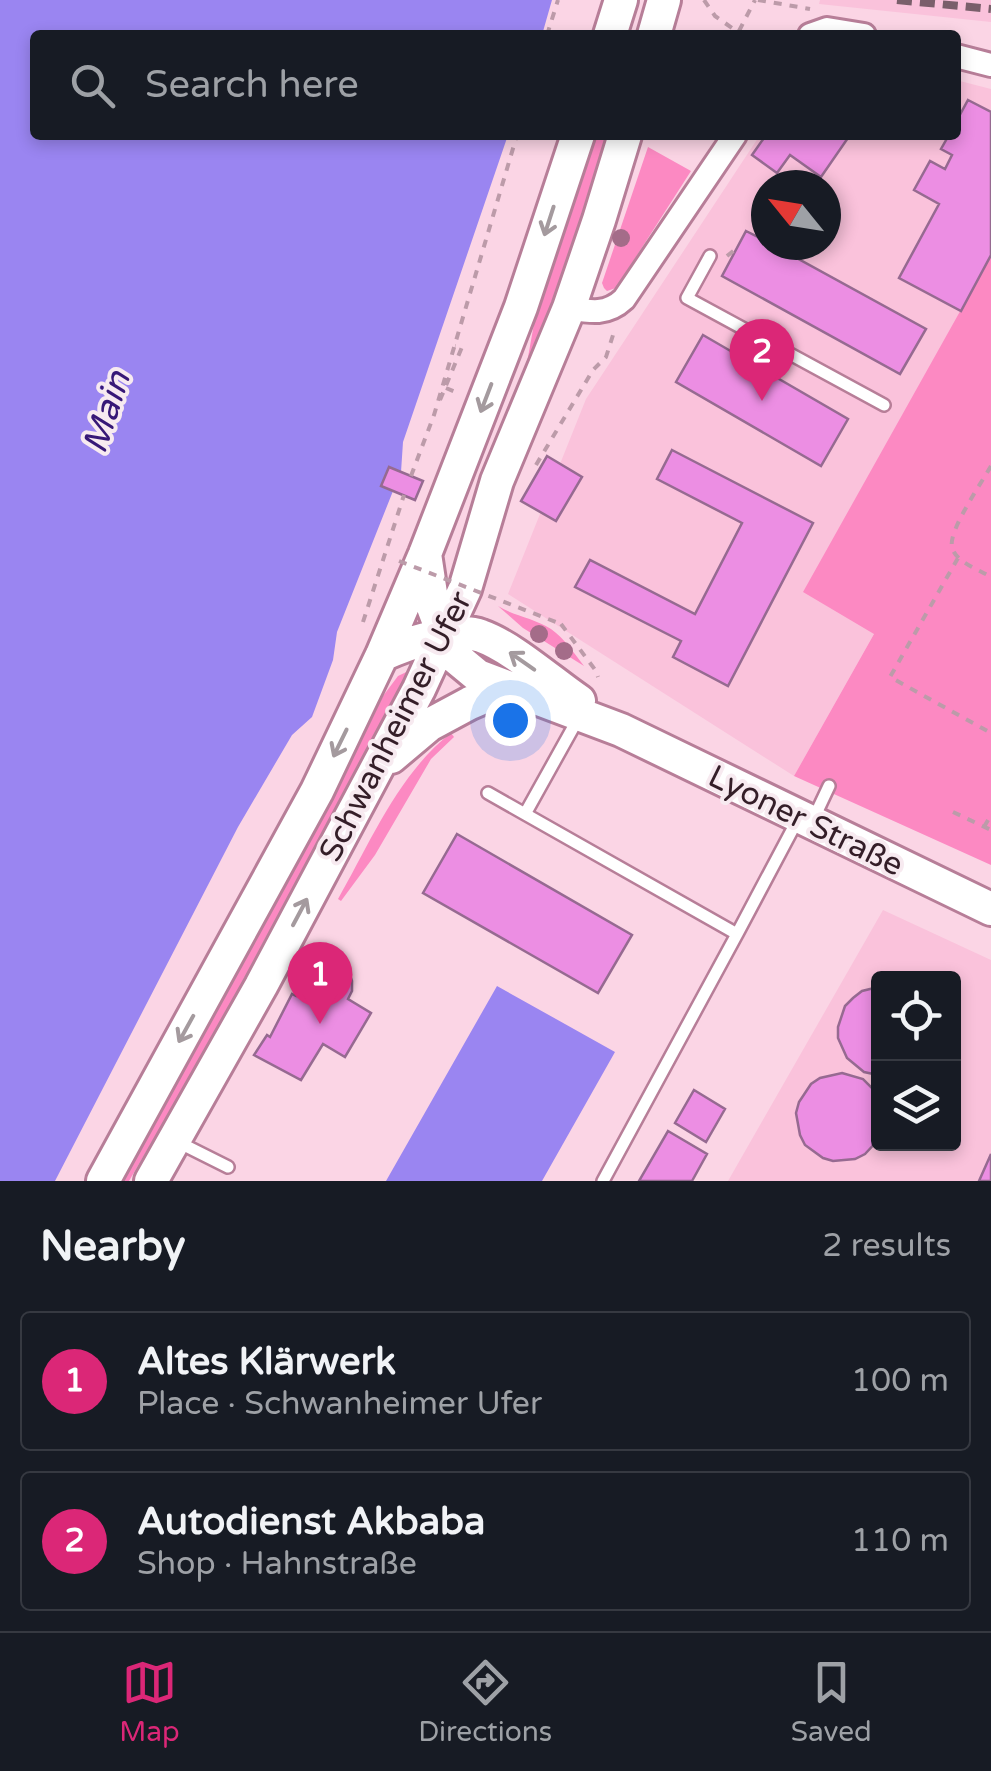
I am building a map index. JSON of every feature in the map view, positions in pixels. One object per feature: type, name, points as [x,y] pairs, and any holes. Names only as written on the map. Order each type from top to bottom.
[{"type":"main road","points":[[612,30],[621,0]]},
{"type":"main road","points":[[655,30],[664,0]]},
{"type":"main road","name":"Schwanheimer Ufer","points":[[103,1181],[317,791],[372,643],[521,307],[576,140]]},
{"type":"main road","name":"Schwanheimer Ufer","points":[[151,1181],[262,986],[444,636],[478,587],[497,480],[569,308],[624,140]]},
{"type":"main road","points":[[412,558],[444,636]]},
{"type":"main road","points":[[372,643],[467,634],[487,622],[478,587]]},
{"type":"main road","name":"Lyoner Straße","points":[[487,622],[506,650],[621,730]]},
{"type":"main road","name":"Lyoner Straße","points":[[444,636],[452,653],[478,676],[621,730],[991,909]]},
{"type":"main road","points":[[376,770],[429,725],[507,687]]},
{"type":"street","points":[[961,57],[991,65]]},
{"type":"street","points":[[569,308],[598,312],[611,309],[624,299],[732,140]]},
{"type":"lane","points":[[710,256],[686,298],[884,405]]},
{"type":"lane","points":[[525,814],[580,715]]},
{"type":"lane","points":[[602,1181],[737,934],[829,786]]},
{"type":"lane","points":[[488,794],[737,934]]},
{"type":"lane","points":[[174,1140],[228,1167]]},
{"type":"path","points":[[549,30],[558,0]]},
{"type":"path","points":[[704,0],[715,16],[734,30]]},
{"type":"path","points":[[742,30],[757,0],[819,10]]},
{"type":"path","points":[[411,476],[462,347],[454,346],[516,140]]},
{"type":"path","points":[[534,469],[593,370],[606,356],[624,299]]},
{"type":"path","points":[[991,466],[954,532],[952,547],[958,558],[991,577]]},
{"type":"path","points":[[372,643],[404,495]]},
{"type":"path","points":[[412,558],[561,624],[596,671]]},
{"type":"path","points":[[958,558],[890,677],[991,733]]},
{"type":"path","points":[[478,587],[487,622]]},
{"type":"path","points":[[953,812],[991,830]]},
{"type":"path","points":[[984,827],[991,815]]},
{"type":"shaded area","points":[[820,0],[991,0],[991,22],[819,4]]},
{"type":"shaded area","points":[[961,81],[991,89],[991,426],[794,776],[508,594],[586,399],[757,140],[961,140]]},
{"type":"shaded area","points":[[592,140],[614,140],[523,385],[537,307]]},
{"type":"shaded area","points":[[648,147],[691,171],[616,288],[607,291],[602,283]]},
{"type":"shaded area","points":[[991,256],[991,865],[794,776],[874,634],[803,592]]},
{"type":"shaded area","points":[[498,606],[551,629],[584,666],[523,628]]},
{"type":"shaded area","points":[[423,664],[265,939],[226,1015],[129,1181],[121,1181],[341,783],[383,696],[398,676]]},
{"type":"shaded area","points":[[451,733],[454,737],[431,759],[375,855],[341,901],[338,899],[401,788]]},
{"type":"shaded area","points":[[883,910],[991,960],[991,1181],[728,1181]]},
{"type":"water","name":"Main","points":[[0,0],[552,0],[543,30],[30,30],[30,140],[506,140],[403,442],[401,472],[389,467],[381,485],[393,491],[337,632],[333,660],[312,717],[292,735],[238,827],[55,1181],[0,1181]]},
{"type":"water","points":[[497,986],[615,1052],[542,1181],[386,1181]]},
{"type":"building","points":[[968,100],[991,112],[991,255],[961,311],[899,278],[939,204],[914,190],[930,161],[945,169],[952,155],[941,149],[946,140],[961,140],[961,113]]},
{"type":"building","points":[[762,140],[847,140],[826,170],[811,170],[790,155],[779,170],[773,170],[752,155]]},
{"type":"building","points":[[746,231],[751,234],[751,260],[800,260],[926,329],[900,374],[722,276]]},
{"type":"building","points":[[703,335],[848,419],[821,466],[676,382]]},
{"type":"building","points":[[672,450],[813,523],[728,686],[673,657],[681,641],[575,587],[590,560],[695,614],[742,523],[657,479]]},
{"type":"building","points":[[547,456],[582,477],[556,521],[521,501]]},
{"type":"building","points":[[389,467],[423,481],[415,500],[381,486]]},
{"type":"building","points":[[457,834],[632,935],[598,993],[423,893]]},
{"type":"building","points":[[332,963],[349,972],[352,991],[348,999],[371,1013],[345,1057],[323,1044],[301,1080],[254,1055],[267,1035],[270,1037],[292,994],[296,996],[315,968]]},
{"type":"building","points":[[871,989],[871,1074],[847,1058],[838,1038],[845,1006],[862,991]]},
{"type":"building","points":[[842,1073],[863,1079],[871,1087],[871,1148],[865,1154],[833,1161],[805,1145],[796,1113],[811,1084]]},
{"type":"building","points":[[694,1090],[725,1109],[706,1142],[675,1123]]},
{"type":"building","points":[[668,1131],[707,1154],[692,1181],[639,1181]]},
{"type":"building","points":[[991,1154],[991,1181],[979,1181]]},
{"type":"railway","points":[[897,0],[991,9]]},
{"type":"place","name":"Autodienst Akbaba","points":[[762,401]]},
{"type":"place","name":"Altes Klärwerk","points":[[320,1024]]}]
